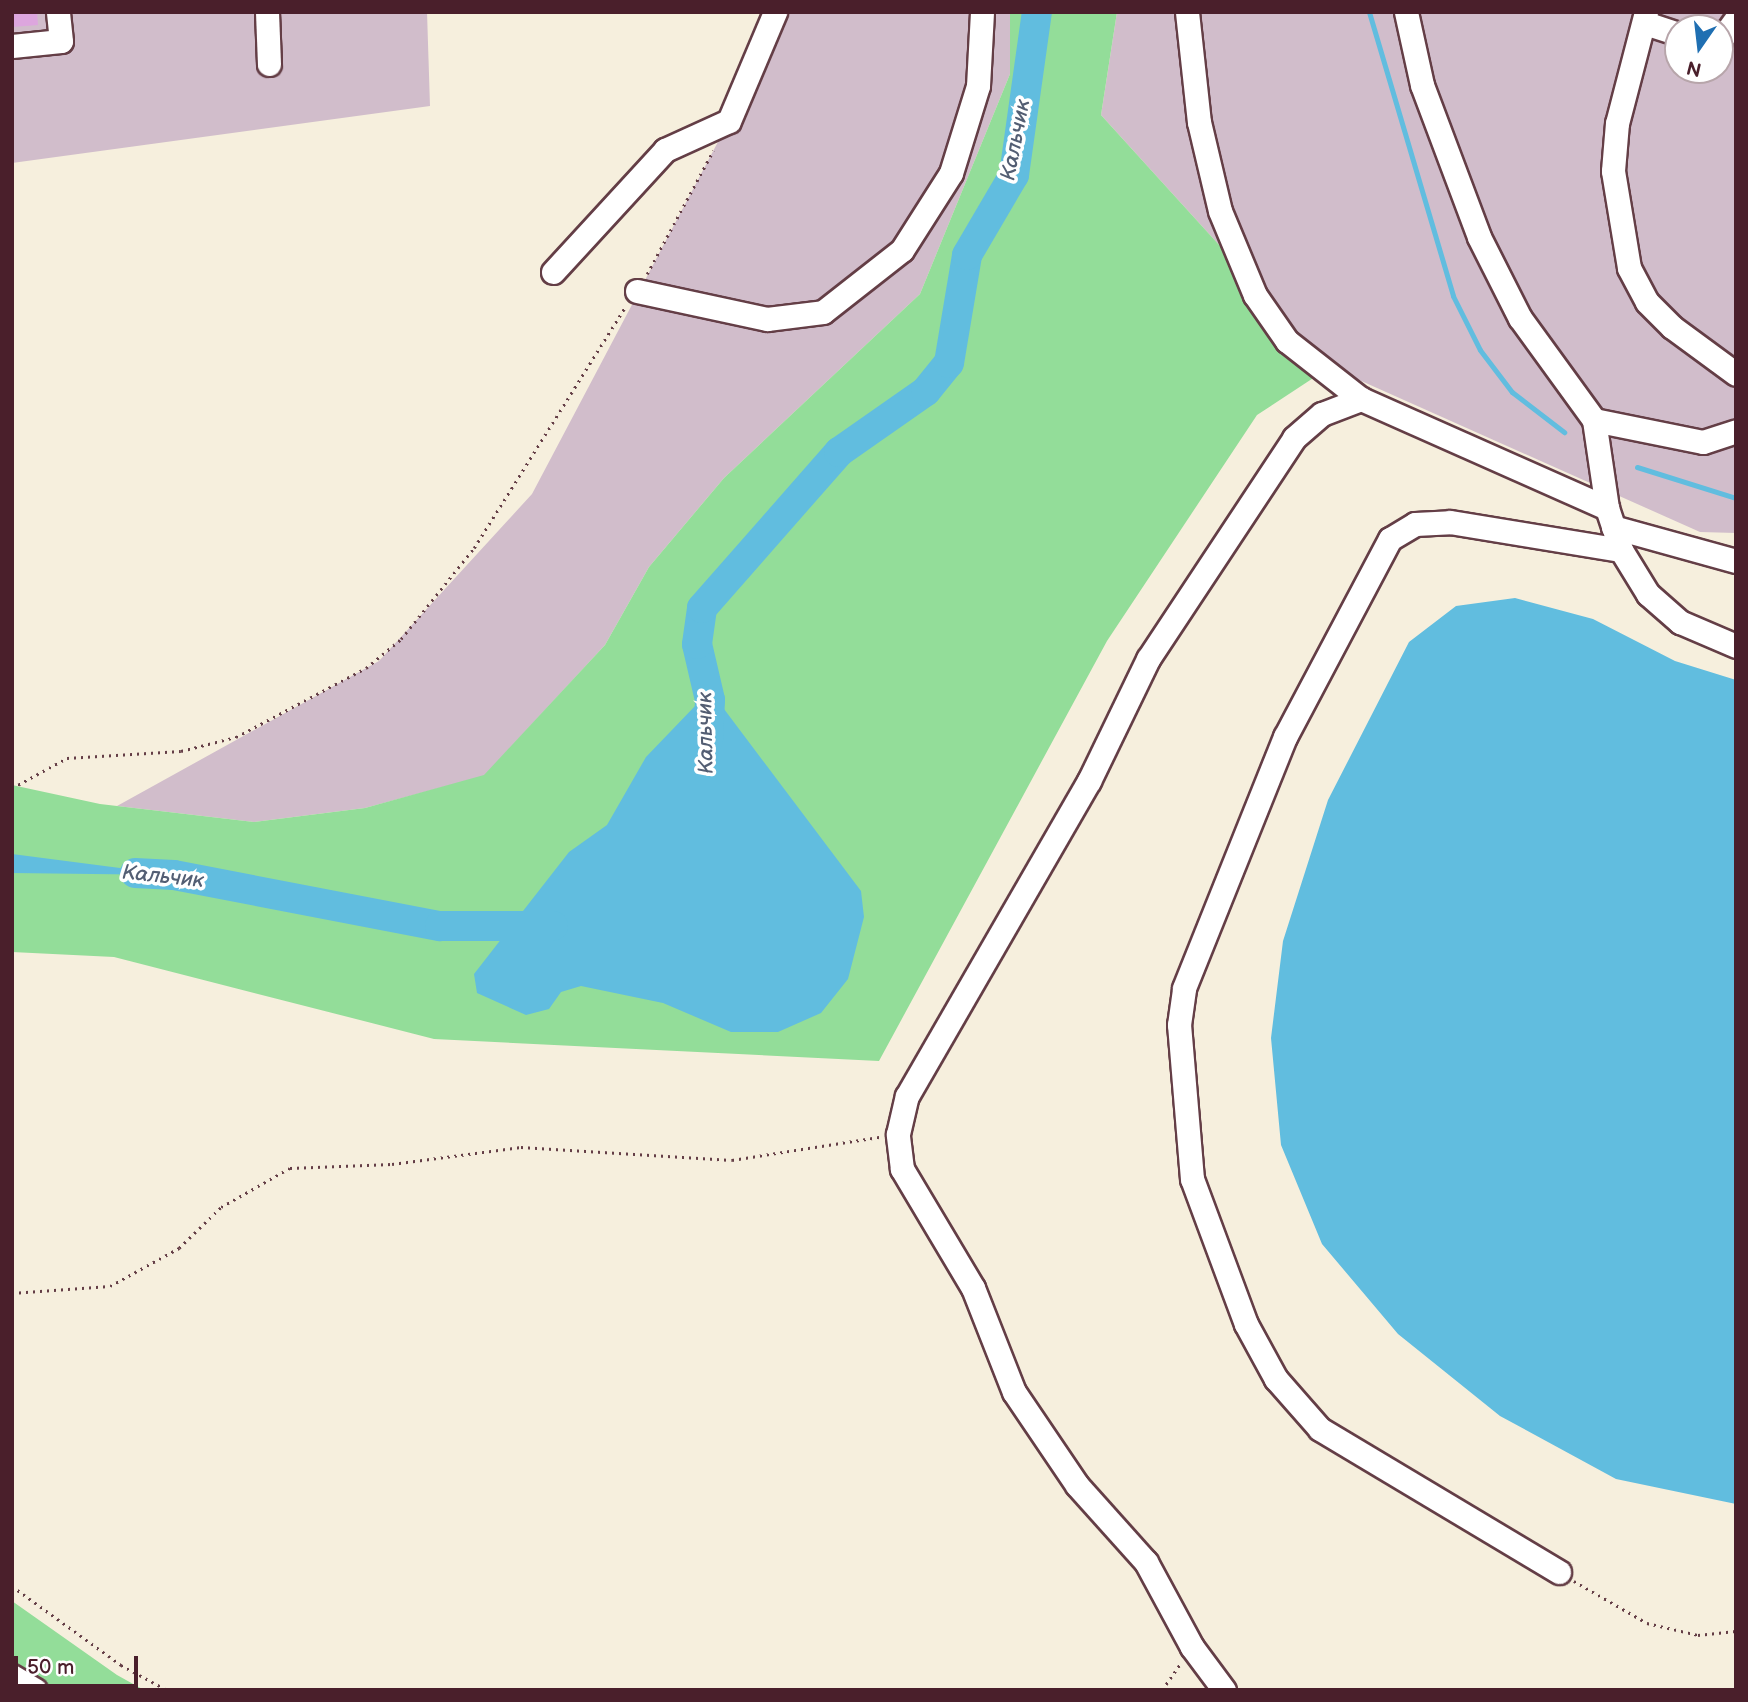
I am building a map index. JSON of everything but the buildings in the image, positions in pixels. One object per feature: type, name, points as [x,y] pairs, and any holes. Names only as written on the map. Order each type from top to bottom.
[{"type":"street","points":[[12,46],[61,41],[58,12]]},
{"type":"street","points":[[267,12],[268,64]]},
{"type":"street","points":[[553,272],[665,150],[729,121],[775,12]]},
{"type":"street","points":[[637,290],[767,319],[823,312],[902,250],[951,173],[978,86],[982,12]]},
{"type":"street","points":[[1187,12],[1199,122],[1235,256],[1287,341],[1361,399],[1610,517],[1736,561]]},
{"type":"street","points":[[1406,12],[1422,85],[1479,237],[1520,318],[1594,421],[1610,517],[1621,551],[1648,594],[1679,622],[1736,646]]},
{"type":"street","points":[[1664,27],[1646,18],[1617,123],[1613,171],[1629,268],[1663,319],[1736,374]]},
{"type":"street","points":[[1224,1690],[1192,1647],[1146,1562],[1077,1485],[1014,1392],[972,1288],[902,1169],[898,1134],[907,1096],[1089,781],[1148,659],[1294,438],[1322,414],[1361,399]]},
{"type":"street","points":[[1594,421],[1703,442],[1736,431]]},
{"type":"street","points":[[1559,1572],[1320,1429],[1276,1379],[1246,1324],[1192,1179],[1179,1025],[1184,988],[1285,737],[1390,539],[1415,524],[1450,522],[1621,551]]},
{"type":"street","points":[[12,1676],[35,1690]]},
{"type":"path","points":[[12,788],[66,758],[181,751],[236,737],[366,668],[401,639],[474,548],[637,290],[729,121]]},
{"type":"path","points":[[12,1293],[110,1286],[179,1248],[221,1207],[290,1168],[392,1164],[521,1147],[732,1160],[898,1134]]},
{"type":"path","points":[[1559,1572],[1647,1623],[1698,1635],[1736,1631]]},
{"type":"path","points":[[12,1586],[121,1665],[167,1690]]},
{"type":"path","points":[[1162,1690],[1192,1647]]},
{"type":"shaded area","points":[[12,12],[427,12],[430,106],[12,163]]},
{"type":"shaded area","points":[[775,12],[1010,12],[1010,74],[920,294],[724,478],[649,567],[605,645],[484,776],[365,808],[254,822],[117,806],[379,661],[532,494],[729,121]]},
{"type":"shaded area","points":[[1117,12],[1736,12],[1736,533],[1700,532],[1330,367],[1101,115]]},
{"type":"green space","points":[[1010,12],[1117,12],[1101,115],[1330,367],[1257,415],[1107,641],[879,1061],[434,1039],[114,957],[12,952],[12,785],[100,804],[254,822],[365,808],[484,775],[605,645],[649,567],[724,478],[920,294],[1010,74]]},
{"type":"green space","points":[[12,1601],[117,1675],[144,1690],[12,1690]]},
{"type":"water","points":[[1515,598],[1593,619],[1675,661],[1736,680],[1736,1504],[1616,1479],[1500,1416],[1398,1334],[1322,1244],[1281,1145],[1271,1038],[1283,941],[1328,800],[1409,642],[1456,606]]},
{"type":"water","points":[[710,700],[724,709],[861,891],[864,917],[848,979],[821,1013],[778,1032],[731,1032],[663,1003],[581,986],[561,992],[549,1009],[526,1015],[477,993],[474,974],[569,852],[607,825],[646,757],[696,705]]},
{"type":"water","points":[[12,854],[174,875],[12,873]]},
{"type":"waterway","name":"Кальчик","points":[[708,740],[710,700],[697,644],[702,608],[839,452],[926,391],[949,363],[967,255],[1014,175],[1037,12]]},
{"type":"waterway","points":[[1369,12],[1453,296],[1480,350],[1512,392],[1564,432]]},
{"type":"waterway","points":[[1637,467],[1736,498]]},
{"type":"waterway","name":"Кальчик","points":[[135,873],[174,875],[440,926],[553,926]]}]
